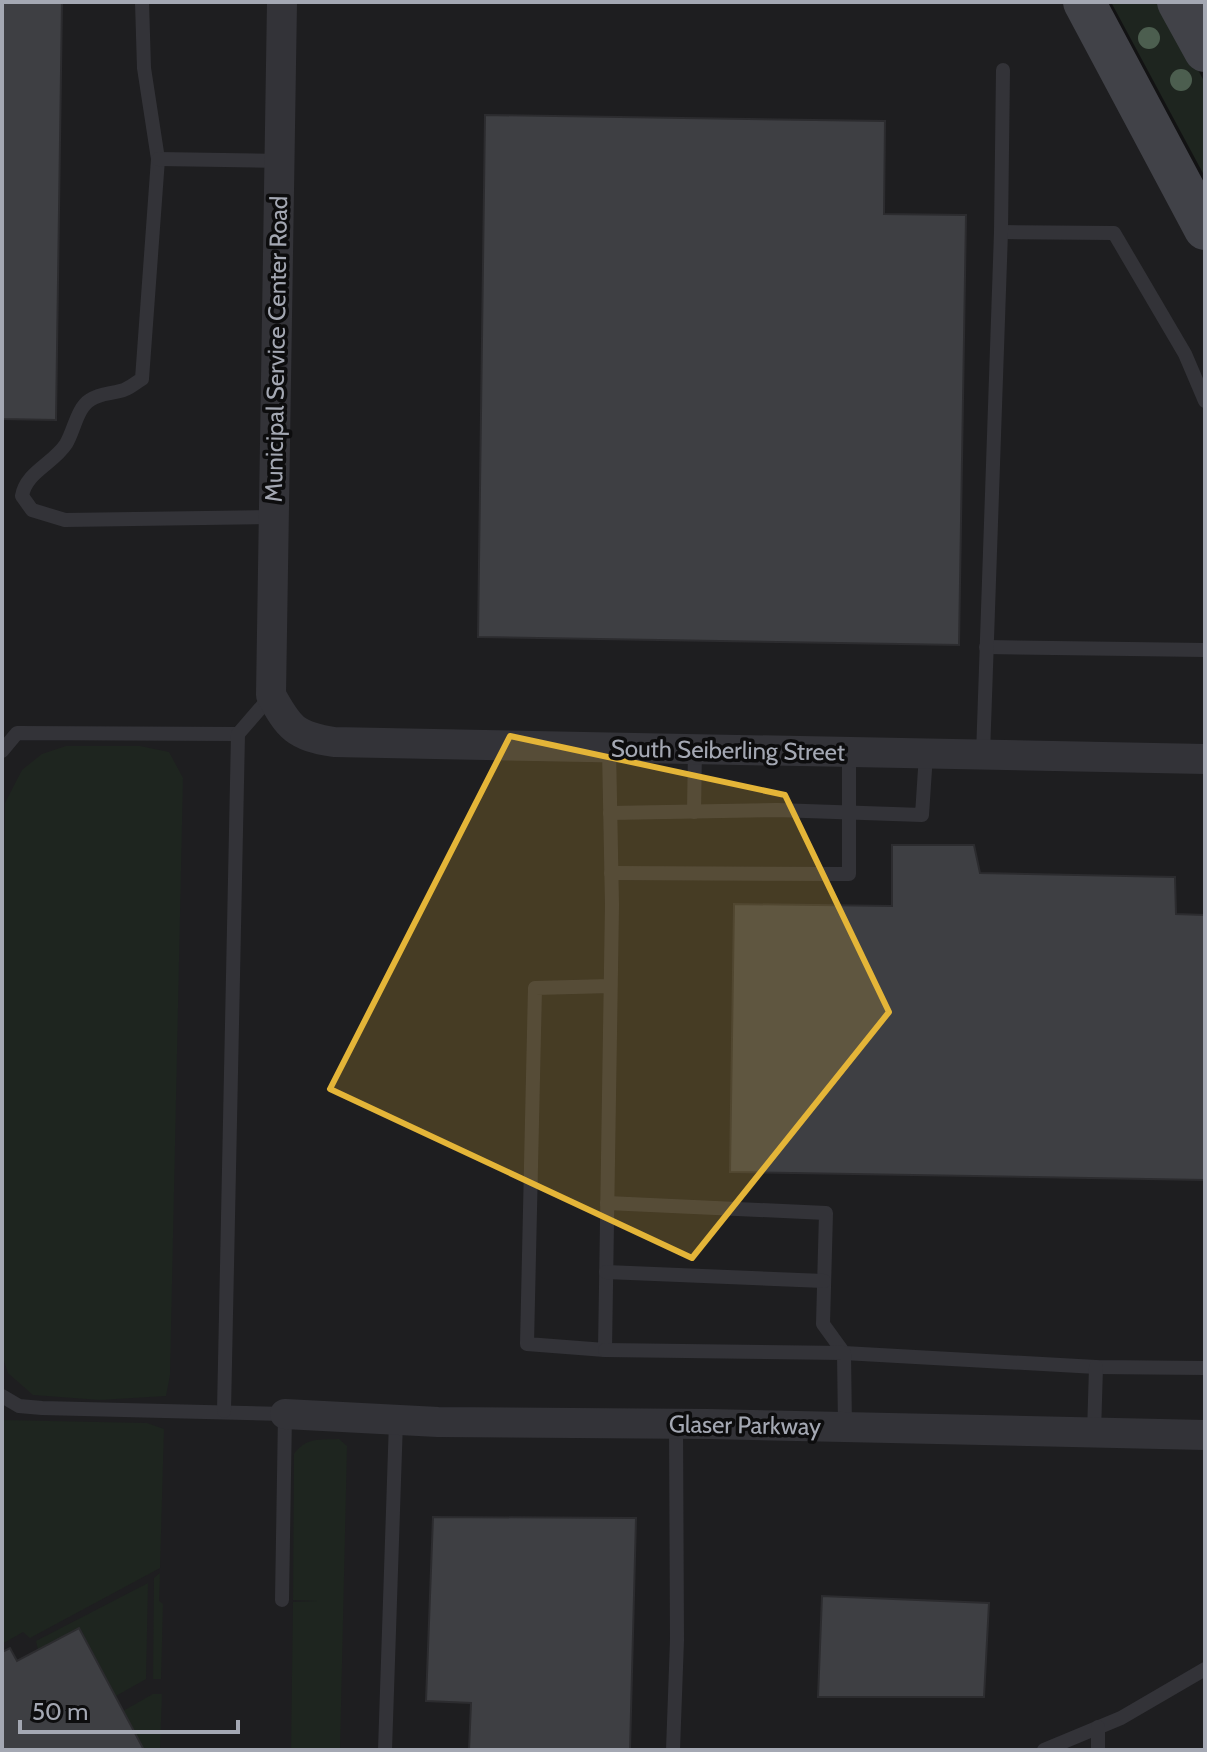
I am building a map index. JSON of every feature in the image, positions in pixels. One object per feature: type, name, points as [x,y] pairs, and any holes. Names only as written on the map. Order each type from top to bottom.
[{"type":"main road","points":[[1084,2],[1205,229]]},
{"type":"main road","points":[[1178,2],[1203,45]]},
{"type":"street","name":"Municipal Service Center Road","points":[[271,695],[282,2]]},
{"type":"street","name":"South Seiberling Street","points":[[271,695],[288,725],[322,741],[1205,759]]},
{"type":"street","name":"Glaser Parkway","points":[[285,1414],[396,1421],[1205,1435]]},
{"type":"lane","points":[[142,2],[144,68],[158,159],[142,379],[123,391],[104,393],[84,404],[66,443],[54,459],[32,475],[24,485],[22,496],[32,510],[65,520],[274,517]]},
{"type":"lane","points":[[983,755],[1001,232],[1003,70]]},
{"type":"lane","points":[[158,159],[279,161]]},
{"type":"lane","points":[[1001,232],[1114,233],[1185,354],[1205,401]]},
{"type":"lane","points":[[986,647],[1205,650]]},
{"type":"lane","points":[[224,1411],[238,734],[271,695]]},
{"type":"lane","points":[[2,751],[17,733],[238,734]]},
{"type":"lane","points":[[605,1350],[611,873],[609,748]]},
{"type":"lane","points":[[694,812],[695,749]]},
{"type":"lane","points":[[611,873],[849,874],[849,752]]},
{"type":"lane","points":[[610,813],[777,810],[922,815],[926,754]]},
{"type":"lane","points":[[610,986],[535,988],[527,1344],[605,1350],[844,1353],[1096,1367],[1205,1368]]},
{"type":"lane","points":[[607,1203],[826,1213],[823,1324],[844,1353],[845,1427]]},
{"type":"lane","points":[[606,1272],[824,1281]]},
{"type":"lane","points":[[1094,1433],[1096,1367]]},
{"type":"lane","points":[[2,1396],[19,1406],[42,1408],[285,1414],[282,1600]]},
{"type":"lane","points":[[385,1750],[396,1421]]},
{"type":"lane","points":[[673,1750],[677,1640],[676,1424]]},
{"type":"lane","points":[[1044,1750],[1121,1718],[1205,1669]]},
{"type":"lane","points":[[1098,1727],[1098,1750]]},
{"type":"highlighted area","points":[[510,736],[785,795],[889,1012],[692,1258],[330,1089]]},
{"type":"shaded area","points":[[2,2],[1084,2],[1205,229],[1205,1750],[2,1750]]},
{"type":"shaded area","points":[[1111,2],[1162,2],[1205,83],[1205,177]]},
{"type":"shaded area","points":[[66,746],[140,746],[169,752],[183,778],[170,1375],[166,1396],[100,1400],[33,1395],[8,1373],[2,1355],[5,803],[22,770],[42,754]]},
{"type":"shaded area","points":[[2,1420],[147,1423],[164,1429],[160,1568],[30,1638],[23,1632],[2,1644]]},
{"type":"shaded area","points":[[339,1439],[347,1446],[340,1750],[291,1750],[293,1602],[317,1601],[293,1600],[294,1454],[308,1442]]},
{"type":"shaded area","points":[[160,1573],[159,1601],[163,1604],[161,1679],[153,1679],[154,1578]]},
{"type":"shaded area","points":[[148,1583],[146,1679],[116,1696],[80,1628],[38,1650],[36,1641]]},
{"type":"shaded area","points":[[153,1694],[162,1694],[160,1750],[144,1750],[123,1711]]},
{"type":"building","points":[[2,2],[62,2],[56,420],[2,419]]},
{"type":"building","points":[[485,115],[885,121],[884,214],[966,215],[959,645],[478,637]]},
{"type":"building","points":[[892,845],[974,845],[980,873],[1175,877],[1176,914],[1205,915],[1205,1180],[730,1172],[734,904],[892,906]]},
{"type":"building","points":[[433,1517],[636,1518],[630,1750],[469,1750],[471,1703],[426,1701]]},
{"type":"building","points":[[822,1596],[989,1603],[984,1697],[818,1697]]},
{"type":"building","points":[[79,1628],[144,1750],[2,1750],[2,1652],[10,1648],[17,1661]]}]
